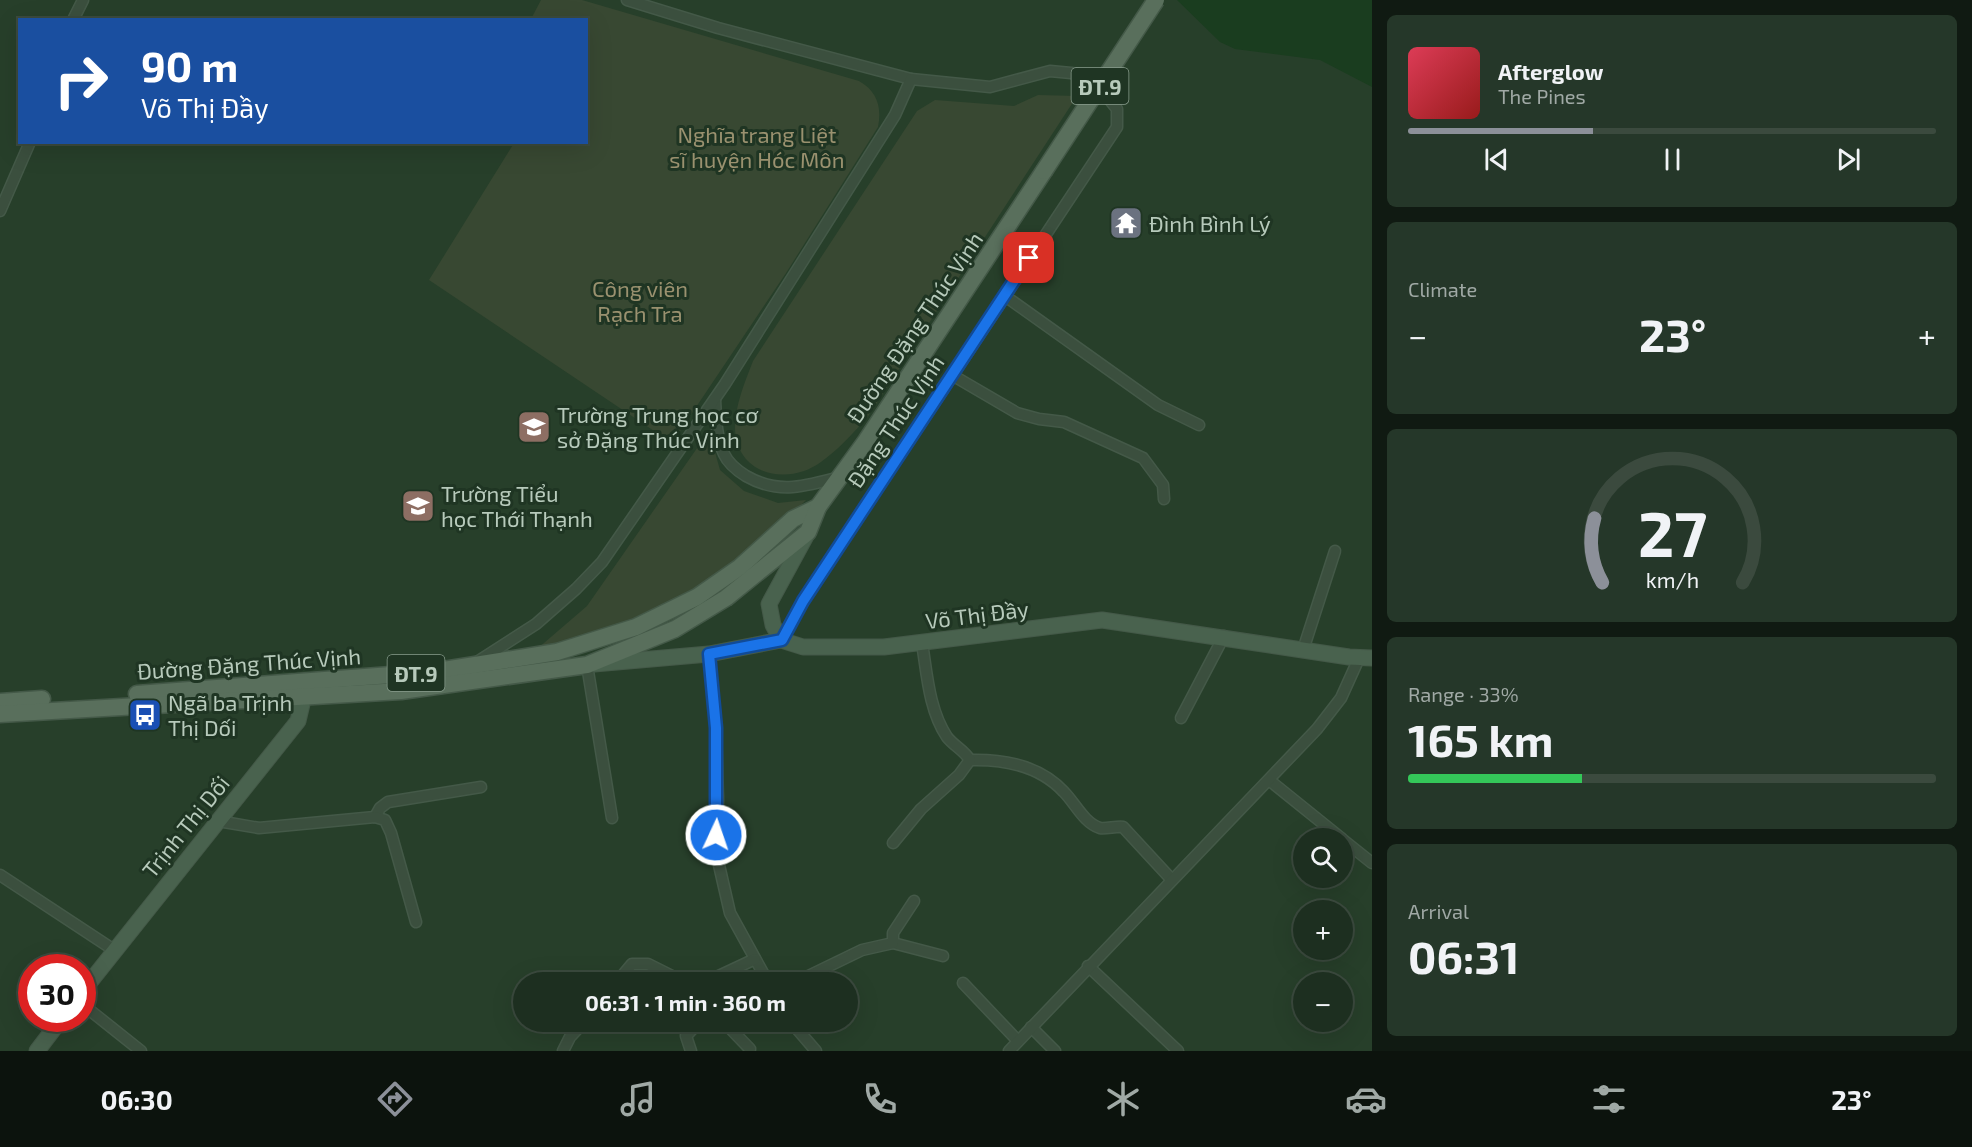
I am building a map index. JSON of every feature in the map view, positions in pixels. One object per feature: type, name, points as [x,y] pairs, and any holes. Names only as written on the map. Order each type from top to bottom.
[{"type":"main road","name":"Đường Đặng Thúc Vịnh","points":[[0,702],[306,689],[401,691],[587,664],[675,629],[726,598],[808,532],[818,507],[1156,0]]},
{"type":"main road","name":"Đường Đặng Thúc Vịnh","points":[[0,714],[306,689],[466,668],[557,652],[636,627],[697,597],[740,567],[793,519],[818,507]]},
{"type":"street","points":[[74,18],[83,0]]},
{"type":"street","points":[[466,668],[536,624],[576,589],[602,562],[715,399],[895,115],[911,79],[718,28],[627,0]]},
{"type":"street","name":"Đặng Thúc Vịnh","points":[[782,640],[803,601],[1117,127],[1117,109],[1104,93],[1082,75],[1050,71],[990,87],[911,79]]},
{"type":"street","points":[[0,211],[29,144]]},
{"type":"street","points":[[1005,296],[1158,405],[1199,424]]},
{"type":"street","points":[[952,375],[1017,412],[1039,419],[1064,422],[1143,458],[1163,486],[1164,499]]},
{"type":"street","points":[[715,399],[717,431],[724,455],[736,470],[774,489],[809,485],[840,477]]},
{"type":"street","points":[[782,640],[773,625],[769,604],[808,532]]},
{"type":"street","points":[[1303,650],[1335,551]]},
{"type":"street","name":"Võ Thị Đầy","points":[[587,664],[709,654],[782,640],[803,648],[884,647],[1102,620],[1224,636],[1349,657],[1369,657]]},
{"type":"street","points":[[1181,718],[1224,636]]},
{"type":"street","points":[[922,643],[938,721],[949,740],[965,752],[970,760]]},
{"type":"street","points":[[709,654],[716,728],[718,801],[716,852],[730,913],[762,972]]},
{"type":"street","points":[[1008,1051],[1317,729],[1369,657]]},
{"type":"street","points":[[587,664],[612,818]]},
{"type":"street","name":"Trịnh Thị Dối","points":[[96,974],[298,721],[306,689]]},
{"type":"street","points":[[893,843],[921,809],[959,775],[970,760]]},
{"type":"street","points":[[970,760],[1018,764],[1044,777],[1064,791],[1080,813],[1101,828],[1124,827],[1172,880]]},
{"type":"street","points":[[1269,780],[1328,828]]},
{"type":"street","points":[[375,817],[380,808],[388,802],[481,787]]},
{"type":"street","points":[[218,821],[259,828],[375,817],[385,820],[391,833],[416,922]]},
{"type":"street","points":[[1353,848],[1372,863]]},
{"type":"street","points":[[0,875],[114,950]]},
{"type":"street","points":[[893,943],[893,933],[914,901]]},
{"type":"street","points":[[813,972],[862,950],[893,943],[943,956]]},
{"type":"street","points":[[727,972],[755,959]]},
{"type":"street","points":[[625,972],[632,964],[648,964],[664,972]]},
{"type":"street","points":[[1088,966],[1178,1051]]},
{"type":"street","points":[[963,983],[1018,1041]]},
{"type":"street","points":[[96,1015],[141,1051]]},
{"type":"street","points":[[1031,1027],[1055,1051]]},
{"type":"street","points":[[37,1051],[51,1032]]},
{"type":"street","points":[[563,1051],[575,1032]]},
{"type":"street","points":[[690,1032],[686,1036],[691,1051]]},
{"type":"street","points":[[733,1032],[750,1050]]},
{"type":"street","points":[[800,1032],[816,1051]]},
{"type":"green space","points":[[541,0],[582,0],[859,81],[877,100],[878,127],[786,273],[672,443],[429,280],[513,144],[588,144],[588,18],[532,18]]},
{"type":"green space","points":[[1038,95],[1077,96],[867,418],[830,455],[804,471],[792,474],[768,473],[749,462],[737,441],[735,419],[753,361],[917,111],[935,100],[1014,106]]},
{"type":"green space","points":[[709,431],[720,470],[744,491],[778,503],[806,500],[741,560],[667,608],[604,635],[537,649],[587,606]]},
{"type":"shaded area","points":[[1177,0],[1372,0],[1372,87],[1320,60],[1235,49],[1220,42]]},
{"type":"place","name":"Đình Bình Lý","points":[[1126,223]]},
{"type":"place","name":"Trường Trung học cơ sở Đặng Thúc Vịnh","points":[[534,427]]},
{"type":"place","name":"Trường Tiểu học Thới Thạnh","points":[[418,506]]},
{"type":"place","name":"Ngã ba Trịnh Thị Dối","points":[[145,715]]},
{"type":"route","points":[[716,835],[718,801],[716,728],[709,654],[782,640],[803,601],[1029,258]]},
{"type":"park label","name":"Nghĩa trang Liệt sĩ huyện Hóc Môn","points":[[757,146]]},
{"type":"park label","name":"Công viên Rạch Tra","points":[[640,300]]}]
